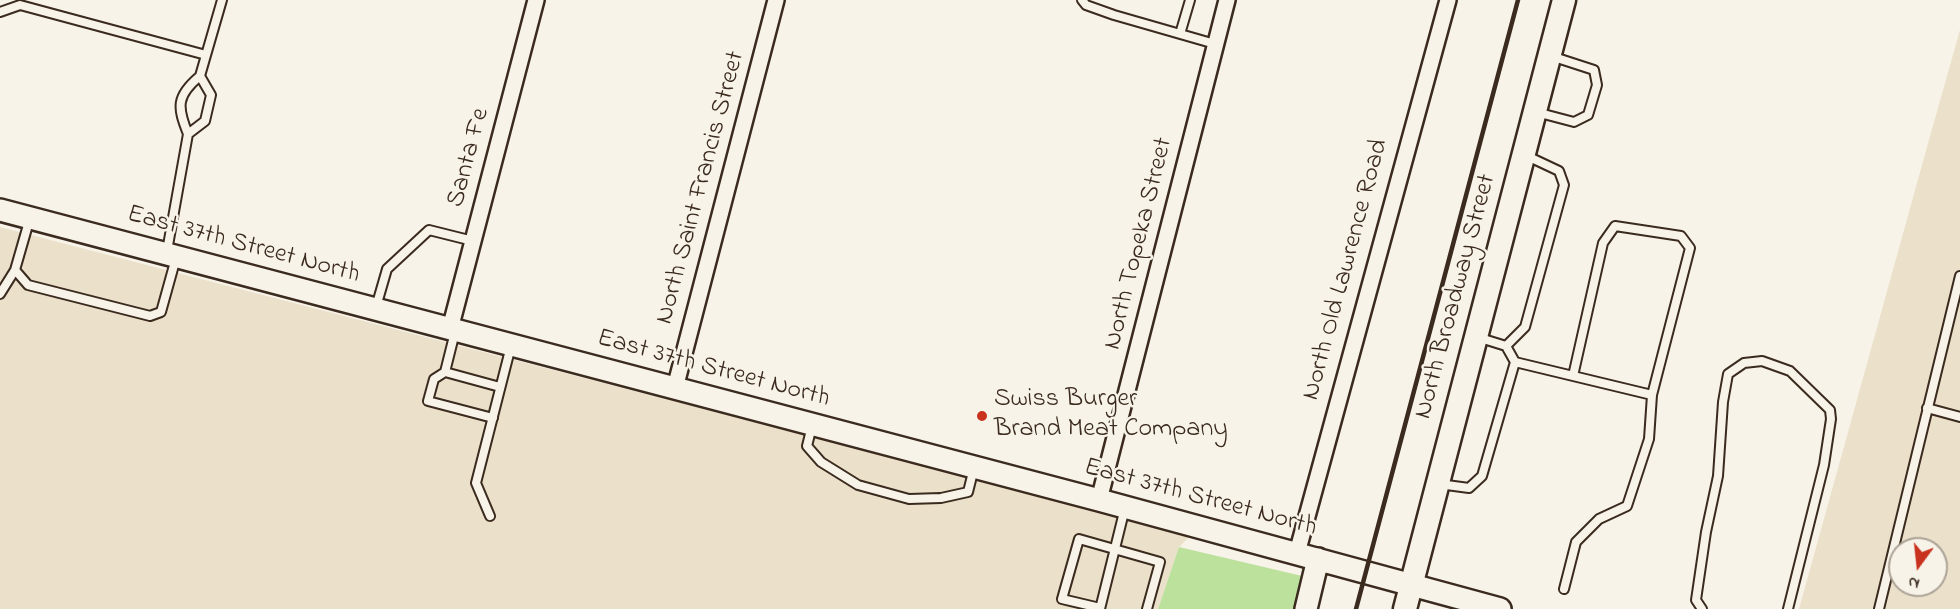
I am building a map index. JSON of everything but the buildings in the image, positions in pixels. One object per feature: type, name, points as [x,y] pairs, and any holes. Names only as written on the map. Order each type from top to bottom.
[{"type":"main road","name":"North Broadway Street","points":[[1405,609],[1564,0]]},
{"type":"main road","name":"East 37th Street North","points":[[0,210],[1099,500],[1500,609]]},
{"type":"main road","points":[[1306,609],[1318,559]]},
{"type":"street","name":"Santa Fe","points":[[453,329],[473,241],[536,0]]},
{"type":"street","name":"North Saint Francis Street","points":[[675,388],[776,0]]},
{"type":"street","name":"North Topeka Street","points":[[1099,500],[1227,0]]},
{"type":"street","name":"North Old Lawrence Road","points":[[1297,553],[1448,0]]},
{"type":"lane","points":[[15,270],[28,285],[150,316],[161,312],[172,255],[188,134],[179,112],[185,88],[200,76],[222,0]]},
{"type":"lane","points":[[1082,0],[1086,5],[1114,15],[1215,44]]},
{"type":"lane","points":[[1180,34],[1190,0]]},
{"type":"lane","points":[[0,12],[21,3],[206,55]]},
{"type":"lane","points":[[1535,112],[1574,122],[1588,115],[1597,85],[1594,70],[1550,56]]},
{"type":"lane","points":[[188,134],[205,121],[211,95],[200,76]]},
{"type":"lane","points":[[1506,346],[1525,327],[1564,185],[1559,171],[1524,155]]},
{"type":"lane","points":[[0,294],[15,270],[30,218]]},
{"type":"lane","points":[[1564,589],[1576,542],[1599,519],[1627,506],[1649,439],[1652,395],[1689,248],[1681,236],[1615,226],[1603,243],[1573,376]]},
{"type":"lane","points":[[376,309],[387,269],[429,230],[473,241]]},
{"type":"lane","points":[[1879,609],[1960,276]]},
{"type":"lane","points":[[453,329],[445,372],[434,379],[428,401],[493,418]]},
{"type":"lane","points":[[1437,483],[1469,489],[1482,476],[1515,362],[1506,346],[1476,337]]},
{"type":"lane","points":[[490,516],[476,483],[511,345]]},
{"type":"lane","points":[[1515,362],[1652,395]]},
{"type":"lane","points":[[1702,609],[1696,600],[1706,532],[1718,476],[1723,402],[1728,374],[1744,363],[1761,362],[1790,371],[1830,410],[1831,419],[1824,465],[1788,609]]},
{"type":"lane","points":[[445,372],[500,387]]},
{"type":"lane","points":[[1928,408],[1960,417]]},
{"type":"lane","points":[[813,424],[807,446],[821,462],[858,485],[909,499],[941,498],[968,492],[974,467]]},
{"type":"lane","points":[[1125,507],[1115,549],[1100,609],[1062,600],[1079,539],[1115,549],[1160,562],[1147,609]]},
{"type":"shaded area","points":[[1960,30],[1960,609],[1799,609]]},
{"type":"shaded area","points":[[0,227],[1191,535],[1179,547],[1158,609],[0,609]]},
{"type":"green space","points":[[1179,547],[1302,576],[1294,609],[1158,609]]},
{"type":"railway","points":[[1356,609],[1518,0]]},
{"type":"place","name":"Swiss Burger Brand Meat Company","points":[[982,416]]}]
